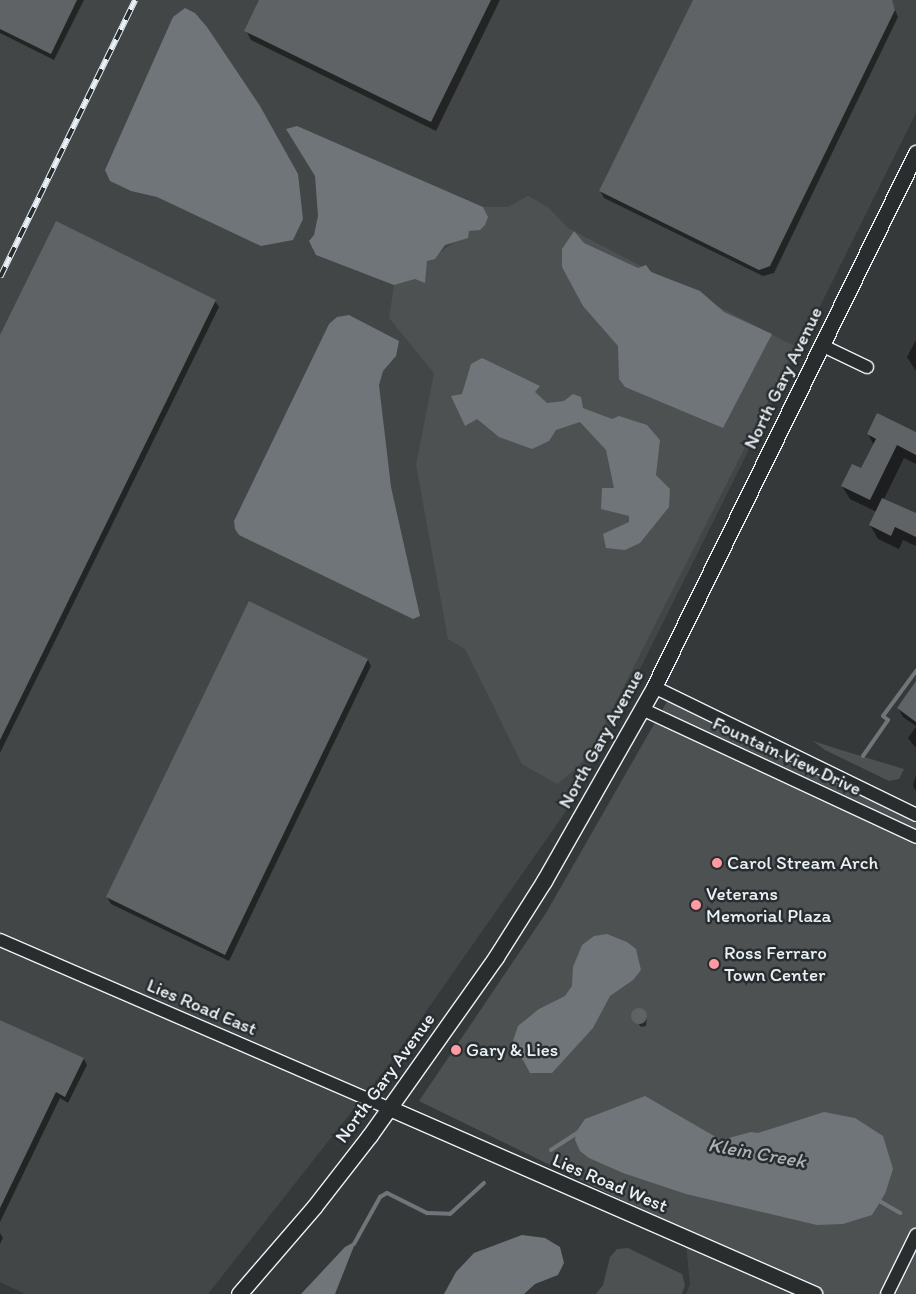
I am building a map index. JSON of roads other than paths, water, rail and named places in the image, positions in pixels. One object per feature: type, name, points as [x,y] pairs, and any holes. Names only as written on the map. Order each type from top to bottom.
[{"type":"street","name":"North Gary Avenue","points":[[238,1294],[314,1207],[389,1108],[518,924],[654,687],[916,153]]},
{"type":"street","points":[[821,345],[867,368]]},
{"type":"street","name":"Fountain View Drive","points":[[654,687],[916,815]]},
{"type":"street","name":"Fountain View Drive","points":[[642,708],[916,837]]},
{"type":"street","name":"Lies Road East","points":[[0,940],[389,1108]]},
{"type":"street","name":"Lies Road West","points":[[389,1108],[814,1294]]},
{"type":"street","points":[[887,1294],[916,1235]]},
{"type":"water","points":[[185,8],[195,13],[207,27],[260,106],[298,174],[303,219],[293,240],[261,246],[157,197],[131,191],[110,181],[105,170],[173,17]]},
{"type":"water","points":[[297,126],[483,207],[488,217],[485,225],[480,230],[469,231],[468,238],[445,245],[435,259],[427,261],[425,283],[415,279],[394,285],[316,255],[309,241],[314,235],[318,216],[315,176],[286,129]]},
{"type":"water","points":[[574,231],[584,243],[638,268],[646,265],[651,272],[700,291],[724,312],[772,334],[723,428],[625,387],[619,379],[618,346],[583,306],[562,267],[562,249]]},
{"type":"water","points":[[349,315],[399,341],[396,356],[383,371],[379,385],[391,487],[420,616],[413,619],[239,535],[235,529],[234,521],[329,324],[337,317]]},
{"type":"water","points":[[482,358],[540,386],[535,392],[547,403],[564,401],[573,394],[581,397],[583,408],[612,419],[619,416],[647,425],[660,440],[656,475],[670,489],[669,507],[640,543],[625,550],[606,548],[603,534],[629,522],[629,516],[601,509],[602,488],[614,488],[606,450],[580,422],[556,430],[549,441],[532,449],[499,437],[477,419],[465,426],[451,396],[462,394],[471,364]]},
{"type":"water","points":[[607,934],[627,942],[636,949],[641,970],[633,980],[610,996],[593,1028],[552,1073],[530,1073],[523,1060],[509,1053],[518,1026],[539,1009],[565,996],[572,986],[573,967],[582,945],[594,936]]},
{"type":"water","points":[[645,1096],[721,1140],[751,1132],[758,1133],[824,1112],[855,1118],[883,1136],[893,1169],[885,1194],[872,1215],[843,1224],[817,1225],[686,1194],[623,1173],[589,1158],[580,1151],[575,1140],[576,1132],[585,1119]]},
{"type":"water","points":[[522,1235],[545,1238],[560,1247],[564,1263],[558,1275],[535,1284],[524,1294],[444,1294],[456,1272],[474,1253]]},
{"type":"water","points":[[356,1241],[335,1294],[301,1294],[345,1247]]},
{"type":"waterway","points":[[863,756],[888,720],[883,716],[916,671]]},
{"type":"waterway","name":"Klein Creek","points":[[551,1150],[579,1132]]},
{"type":"waterway","name":"Klein Creek","points":[[354,1244],[380,1197],[387,1193],[427,1213],[450,1214],[484,1183]]},
{"type":"waterway","name":"Klein Creek","points":[[876,1199],[900,1213]]},
{"type":"railway","points":[[0,277],[135,0]]},
{"type":"place","name":"Carol Stream Arch","points":[[717,863]]},
{"type":"place","name":"Veterans Memorial Plaza","points":[[696,905]]},
{"type":"place","name":"Ross Ferraro Town Center","points":[[714,964]]},
{"type":"place","name":"Gary & Lies","points":[[456,1050]]}]
